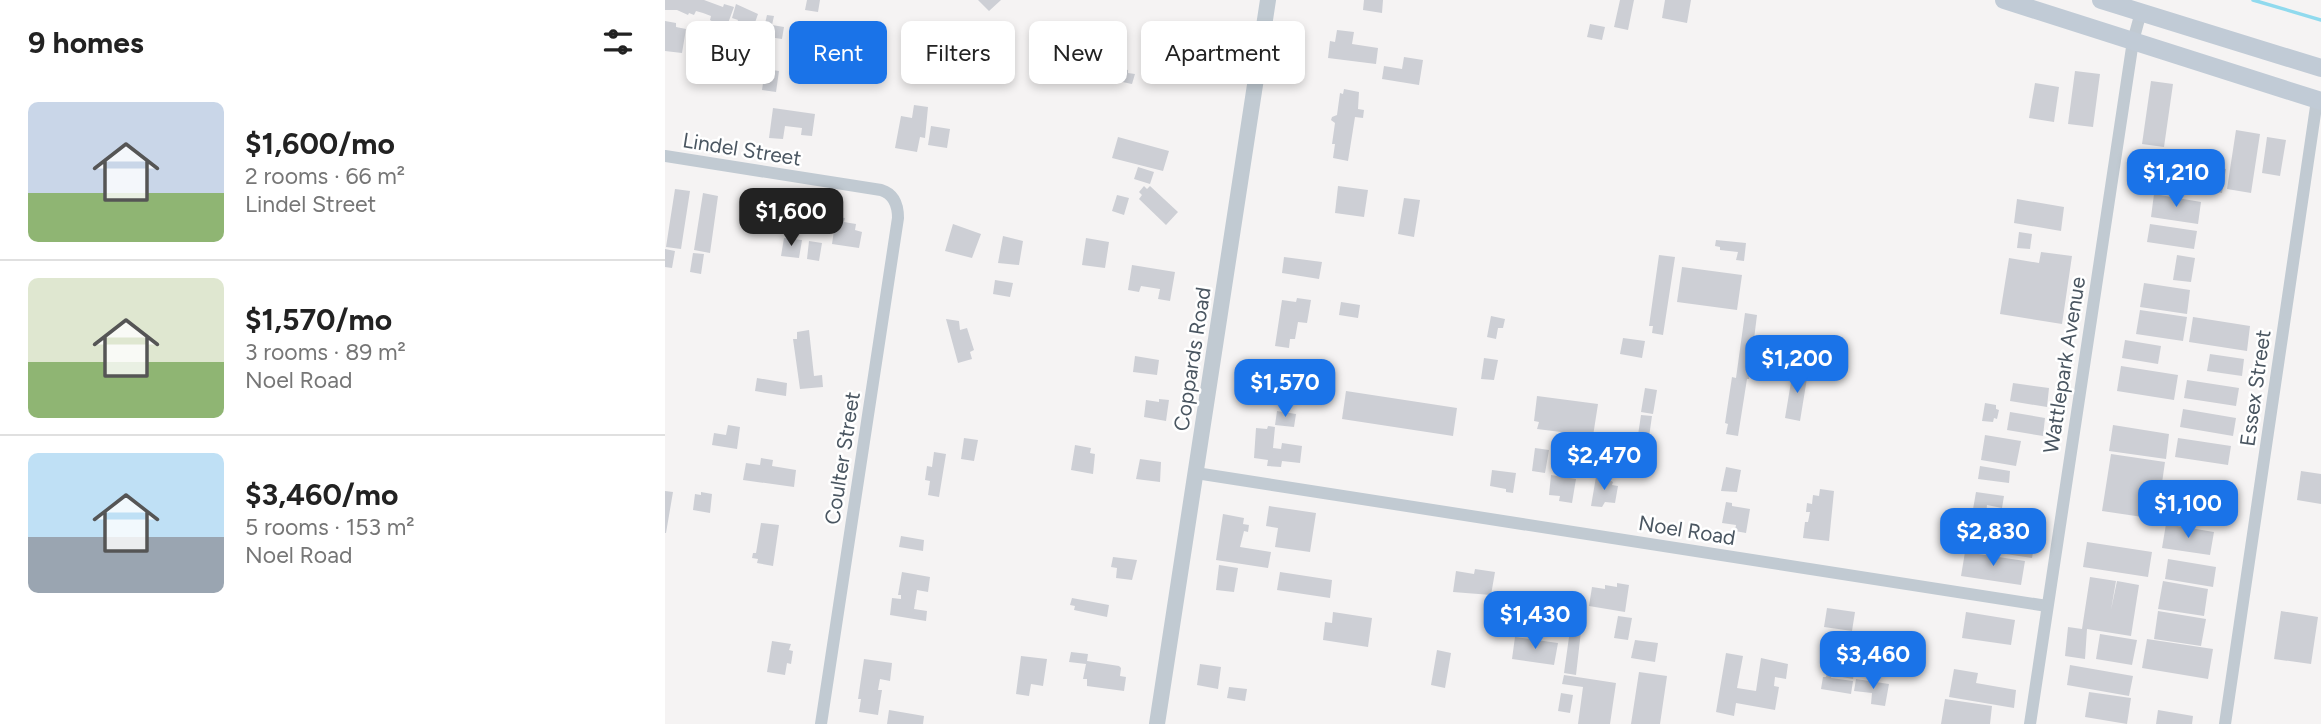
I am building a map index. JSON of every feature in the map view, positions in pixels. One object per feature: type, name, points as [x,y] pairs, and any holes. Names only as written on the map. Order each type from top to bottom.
[{"type":"main road","points":[[2004,0],[2319,100]]},
{"type":"main road","points":[[2101,0],[2321,68]]},
{"type":"street","name":"Coppards Road","points":[[1157,724],[1268,0]]},
{"type":"street","name":"Wattlepark Avenue","points":[[2030,724],[2133,41],[2141,12]]},
{"type":"street","name":"Essex Street","points":[[2225,724],[2319,100]]},
{"type":"street","name":"Lindel Street","points":[[665,156],[881,190],[894,199]]},
{"type":"street","name":"Coulter Street","points":[[821,724],[898,218],[894,199]]},
{"type":"street","name":"Noel Road","points":[[1196,473],[2047,606]]},
{"type":"building","points":[[665,0],[704,0],[723,7],[724,4],[734,7],[729,21],[712,21],[711,16],[696,11],[694,15],[688,15],[677,10],[665,10]]},
{"type":"building","points":[[807,0],[820,0],[818,12],[805,10]]},
{"type":"building","points":[[978,0],[1001,0],[989,11]]},
{"type":"building","points":[[1364,0],[1383,0],[1382,13],[1363,10]]},
{"type":"building","points":[[1620,0],[1634,0],[1628,30],[1614,27]]},
{"type":"building","points":[[1665,0],[1691,0],[1687,23],[1662,18]]},
{"type":"building","points":[[736,4],[758,14],[756,21],[738,21],[732,18]]},
{"type":"building","points":[[767,15],[774,16],[773,21],[766,21]]},
{"type":"building","points":[[665,21],[686,29],[682,53],[665,51]]},
{"type":"building","points":[[1590,24],[1605,27],[1602,40],[1587,37]]},
{"type":"building","points":[[775,26],[784,27],[782,39],[775,38]]},
{"type":"building","points":[[1337,30],[1354,32],[1352,44],[1378,48],[1376,64],[1328,58],[1330,41],[1335,42]]},
{"type":"building","points":[[1404,57],[1423,60],[1419,85],[1382,79],[1384,66],[1402,69]]},
{"type":"building","points":[[775,70],[779,71],[776,92],[762,90],[763,84],[775,84]]},
{"type":"building","points":[[1127,70],[1128,73],[1135,74],[1132,84],[1127,83]]},
{"type":"building","points":[[2075,71],[2100,74],[2093,127],[2068,124]]},
{"type":"building","points":[[2151,81],[2173,84],[2164,147],[2142,144]]},
{"type":"building","points":[[2035,83],[2059,87],[2054,122],[2029,118]]},
{"type":"building","points":[[1344,89],[1359,92],[1358,109],[1364,110],[1363,118],[1355,117],[1348,161],[1333,158],[1335,144],[1332,144],[1335,123],[1331,120],[1337,115],[1340,93],[1343,94]]},
{"type":"building","points":[[914,105],[928,107],[925,138],[920,137],[917,152],[895,148],[901,116],[912,118]]},
{"type":"building","points":[[773,108],[815,114],[812,136],[801,135],[802,128],[785,126],[783,139],[769,138]]},
{"type":"building","points":[[931,126],[950,129],[947,148],[928,145]]},
{"type":"building","points":[[2236,130],[2260,134],[2251,193],[2227,189]]},
{"type":"building","points":[[1118,137],[1169,151],[1163,171],[1112,158]]},
{"type":"building","points":[[2267,137],[2286,140],[2280,176],[2262,173]]},
{"type":"building","points":[[2169,163],[2205,168],[2201,194],[2165,188]]},
{"type":"building","points":[[1138,167],[1154,172],[1150,184],[1134,179]]},
{"type":"building","points":[[2214,167],[2226,169],[2222,193],[2210,191]]},
{"type":"building","points":[[2149,170],[2166,172],[2164,188],[2147,186]]},
{"type":"building","points":[[1144,186],[1147,189],[1150,186],[1178,212],[1166,225],[1139,199],[1142,195],[1139,192]]},
{"type":"building","points":[[1338,186],[1368,190],[1364,217],[1335,213]]},
{"type":"building","points":[[675,189],[690,191],[681,249],[666,247]]},
{"type":"building","points":[[703,193],[718,196],[710,253],[694,250]]},
{"type":"building","points":[[2154,194],[2201,202],[2198,224],[2151,217]]},
{"type":"building","points":[[1117,195],[1129,198],[1124,215],[1112,211]]},
{"type":"building","points":[[1404,198],[1420,200],[1414,237],[1398,234]]},
{"type":"building","points":[[2017,199],[2064,207],[2061,231],[2014,223]]},
{"type":"building","points":[[836,217],[856,224],[855,230],[862,232],[859,248],[832,244]]},
{"type":"building","points":[[953,224],[981,234],[972,258],[945,251]]},
{"type":"building","points":[[2150,224],[2197,231],[2194,249],[2147,242]]},
{"type":"building","points":[[2019,232],[2032,234],[2030,249],[2017,248]]},
{"type":"building","points":[[1003,236],[1023,241],[1019,265],[998,263]]},
{"type":"building","points":[[784,238],[802,240],[799,258],[781,256]]},
{"type":"building","points":[[1086,238],[1109,242],[1105,268],[1082,265]]},
{"type":"building","points":[[1716,240],[1746,243],[1744,261],[1736,260],[1738,252],[1720,250],[1720,247],[1715,246]]},
{"type":"building","points":[[809,241],[822,243],[819,261],[807,259]]},
{"type":"building","points":[[665,249],[675,251],[672,268],[665,267]]},
{"type":"building","points":[[2041,252],[2072,256],[2062,324],[2000,314],[2009,258],[2039,263]]},
{"type":"building","points":[[693,253],[704,254],[701,274],[690,272]]},
{"type":"building","points":[[1659,255],[1675,257],[1663,335],[1652,333],[1653,326],[1649,326]]},
{"type":"building","points":[[2177,255],[2195,258],[2191,282],[2173,280]]},
{"type":"building","points":[[1284,257],[1322,262],[1319,279],[1282,273]]},
{"type":"building","points":[[1132,265],[1175,272],[1170,301],[1158,299],[1160,289],[1141,286],[1139,292],[1128,290]]},
{"type":"building","points":[[1682,267],[1742,275],[1737,310],[1677,302]]},
{"type":"building","points":[[995,280],[1013,283],[1010,297],[993,294]]},
{"type":"building","points":[[2144,283],[2190,290],[2187,314],[2140,307]]},
{"type":"building","points":[[1297,298],[1311,300],[1307,323],[1298,322],[1295,339],[1290,339],[1289,348],[1275,346],[1282,300],[1296,302]]},
{"type":"building","points":[[1341,302],[1360,305],[1358,318],[1339,315]]},
{"type":"building","points":[[2140,310],[2187,317],[2183,341],[2136,334]]},
{"type":"building","points":[[1745,313],[1757,315],[1738,436],[1726,434],[1728,424],[1725,423],[1732,377],[1736,378]]},
{"type":"building","points":[[1491,316],[1505,319],[1503,328],[1498,328],[1496,339],[1487,337]]},
{"type":"building","points":[[2193,317],[2250,326],[2247,351],[2189,342]]},
{"type":"building","points":[[946,319],[959,321],[960,330],[967,328],[974,350],[970,352],[972,359],[958,363]]},
{"type":"building","points":[[809,330],[814,376],[822,375],[823,387],[800,389],[793,339],[797,339],[797,332]]},
{"type":"building","points":[[1623,338],[1645,341],[1642,358],[1620,354]]},
{"type":"building","points":[[2125,340],[2161,346],[2158,364],[2122,358]]},
{"type":"building","points":[[2210,354],[2244,359],[2242,376],[2207,371]]},
{"type":"building","points":[[1135,356],[1159,360],[1157,375],[1133,372]]},
{"type":"building","points":[[1484,358],[1498,360],[1494,380],[1481,379]]},
{"type":"building","points":[[2121,366],[2178,375],[2174,400],[2117,391]]},
{"type":"building","points":[[1793,370],[1808,372],[1800,421],[1785,418]]},
{"type":"building","points":[[757,378],[787,383],[786,396],[755,391]]},
{"type":"building","points":[[2187,380],[2239,388],[2236,406],[2184,398]]},
{"type":"building","points":[[1275,383],[1290,383],[1290,407],[1260,402],[1261,391],[1273,392]]},
{"type":"building","points":[[2013,383],[2049,388],[2047,407],[2010,401]]},
{"type":"building","points":[[1645,388],[1657,390],[1653,414],[1641,412]]},
{"type":"building","points":[[1346,391],[1457,408],[1453,436],[1342,419]]},
{"type":"building","points":[[1537,396],[1598,404],[1593,436],[1537,429],[1539,422],[1534,421]]},
{"type":"building","points":[[1159,399],[1169,400],[1166,421],[1144,417],[1146,400],[1159,402]]},
{"type":"building","points":[[1985,403],[1996,405],[1999,410],[1997,419],[1994,418],[1993,422],[1982,421]]},
{"type":"building","points":[[2183,409],[2236,418],[2233,436],[2180,427]]},
{"type":"building","points":[[1277,411],[1296,414],[1294,427],[1275,425]]},
{"type":"building","points":[[2010,412],[2045,418],[2043,436],[2007,430]]},
{"type":"building","points":[[1641,415],[1652,416],[1649,437],[1638,435]]},
{"type":"building","points":[[728,425],[740,427],[737,449],[712,445],[714,433],[726,435]]},
{"type":"building","points":[[2113,425],[2169,434],[2166,459],[2109,451]]},
{"type":"building","points":[[1268,426],[1275,427],[1273,448],[1281,449],[1282,443],[1302,446],[1300,463],[1282,461],[1281,467],[1267,466],[1268,460],[1254,458],[1256,428],[1267,429]]},
{"type":"building","points":[[1985,435],[2021,441],[2016,466],[1981,460]]},
{"type":"building","points":[[964,438],[978,440],[974,461],[961,459]]},
{"type":"building","points":[[2178,438],[2231,446],[2228,465],[2175,457]]},
{"type":"building","points":[[1075,445],[1091,448],[1090,453],[1095,454],[1093,474],[1071,470]]},
{"type":"building","points":[[1535,448],[1549,450],[1545,473],[1532,471]]},
{"type":"building","points":[[934,452],[946,454],[939,497],[928,495],[930,481],[925,480],[927,466],[932,467]]},
{"type":"building","points":[[2111,454],[2165,462],[2161,490],[2140,487],[2161,491],[2156,519],[2102,511]]},
{"type":"building","points":[[761,458],[773,460],[772,466],[796,470],[794,487],[743,480],[746,463],[760,465]]},
{"type":"building","points":[[1140,459],[1161,462],[1160,482],[1136,479]]},
{"type":"building","points":[[1980,466],[2010,471],[2009,483],[1978,479]]},
{"type":"building","points":[[1726,467],[1741,470],[1737,492],[1721,491]]},
{"type":"building","points":[[1492,470],[1516,473],[1513,493],[1490,486]]},
{"type":"building","points":[[2301,471],[2321,474],[2321,504],[2297,500]]},
{"type":"building","points":[[1551,475],[1576,479],[1572,503],[1559,501],[1560,496],[1549,495]]},
{"type":"building","points":[[1596,477],[1608,479],[1613,482],[1612,485],[1618,486],[1615,503],[1605,502],[1602,507],[1591,506]]},
{"type":"building","points":[[1820,489],[1834,491],[1829,541],[1803,538],[1805,522],[1808,522],[1810,512],[1806,512],[1807,503],[1812,504],[1813,495],[1819,496]]},
{"type":"building","points":[[665,491],[673,492],[666,533],[665,533]]},
{"type":"building","points":[[701,492],[712,494],[710,513],[693,510],[695,494],[701,495]]},
{"type":"building","points":[[1976,492],[2004,496],[2002,508],[1987,505],[1986,517],[1972,515]]},
{"type":"building","points":[[2164,494],[2209,501],[2206,525],[2160,518]]},
{"type":"building","points":[[1726,502],[1732,503],[1732,506],[1750,509],[1746,533],[1735,531],[1736,525],[1722,523]]},
{"type":"building","points":[[1269,506],[1316,513],[1310,552],[1275,547],[1278,528],[1266,526]]},
{"type":"building","points":[[1223,514],[1244,518],[1243,524],[1249,525],[1248,532],[1244,531],[1240,547],[1271,552],[1268,568],[1216,560]]},
{"type":"building","points":[[1971,521],[1990,524],[1990,528],[2036,535],[2032,558],[1967,548]]},
{"type":"building","points":[[761,523],[779,525],[773,566],[757,563],[758,559],[752,558],[753,553],[756,553]]},
{"type":"building","points":[[2166,524],[2214,532],[2210,555],[2162,548]]},
{"type":"building","points":[[901,536],[924,540],[923,551],[899,547]]},
{"type":"building","points":[[2087,542],[2152,552],[2148,577],[2083,567]]},
{"type":"building","points":[[1965,552],[2025,561],[2021,585],[1961,576]]},
{"type":"building","points":[[1113,557],[1137,560],[1132,580],[1116,578],[1117,568],[1111,567]]},
{"type":"building","points":[[2168,559],[2216,567],[2213,587],[2165,579]]},
{"type":"building","points":[[1219,565],[1238,568],[1234,592],[1216,590]]},
{"type":"building","points":[[1475,569],[1495,572],[1491,595],[1453,592],[1456,571],[1474,574]]},
{"type":"building","points":[[902,572],[930,577],[928,592],[917,590],[914,609],[927,611],[926,621],[890,615],[892,598],[901,599],[901,595],[898,595]]},
{"type":"building","points":[[1280,572],[1332,580],[1330,598],[1277,590]]},
{"type":"building","points":[[2090,577],[2116,581],[2111,610],[2117,581],[2139,585],[2131,636],[2087,629],[2085,659],[2065,656],[2068,627],[2082,629]]},
{"type":"building","points":[[2163,581],[2208,589],[2204,616],[2158,609]]},
{"type":"building","points":[[1617,583],[1629,585],[1625,612],[1589,606],[1592,587],[1605,589],[1605,585],[1617,587]]},
{"type":"building","points":[[1072,598],[1109,605],[1107,617],[1074,610],[1075,606],[1070,605]]},
{"type":"building","points":[[1827,608],[1855,612],[1852,631],[1824,627]]},
{"type":"building","points":[[2158,611],[2206,619],[2201,646],[2154,639]]},
{"type":"building","points":[[2281,611],[2318,617],[2311,664],[2274,659]]},
{"type":"building","points":[[1333,612],[1372,618],[1368,647],[1323,640],[1325,622],[1332,623]]},
{"type":"building","points":[[1966,612],[2015,620],[2011,645],[1962,638]]},
{"type":"building","points":[[1618,616],[1632,618],[1628,640],[1614,638]]},
{"type":"building","points":[[1570,630],[1581,631],[1576,675],[1564,673]]},
{"type":"building","points":[[2100,634],[2137,640],[2132,665],[2096,659]]},
{"type":"building","points":[[1515,637],[1558,643],[1554,665],[1512,659]]},
{"type":"building","points":[[2147,639],[2213,649],[2208,679],[2142,668]]},
{"type":"building","points":[[1635,640],[1658,643],[1655,662],[1631,658]]},
{"type":"building","points":[[1847,640],[1859,642],[1853,679],[1842,677]]},
{"type":"building","points":[[772,641],[791,644],[791,664],[787,663],[785,675],[767,672]]},
{"type":"building","points":[[1437,650],[1451,653],[1445,688],[1431,685]]},
{"type":"building","points":[[1071,652],[1088,654],[1087,661],[1119,666],[1120,676],[1126,677],[1124,691],[1087,686],[1087,679],[1083,679],[1086,664],[1069,662]]},
{"type":"building","points":[[1726,653],[1743,656],[1737,688],[1756,691],[1761,658],[1788,664],[1786,679],[1775,677],[1774,686],[1779,687],[1775,710],[1736,703],[1734,716],[1716,712]]},
{"type":"building","points":[[1021,656],[1047,659],[1043,686],[1031,684],[1029,696],[1016,694]]},
{"type":"building","points":[[864,659],[892,663],[890,681],[880,679],[878,690],[882,690],[878,715],[859,712],[861,699],[858,699]]},
{"type":"building","points":[[1200,664],[1221,667],[1218,689],[1197,685]]},
{"type":"building","points":[[2070,665],[2133,676],[2129,696],[2067,685]]},
{"type":"building","points":[[1828,668],[1833,669],[1831,678],[1853,681],[1851,694],[1821,689]]},
{"type":"building","points":[[1954,669],[1978,673],[1976,683],[2016,690],[2014,708],[1949,697]]},
{"type":"building","points":[[1639,672],[1667,676],[1660,724],[1631,724]]},
{"type":"building","points":[[1564,675],[1616,683],[1610,724],[1578,724],[1583,687],[1562,684]]},
{"type":"building","points":[[1856,679],[1889,684],[1885,706],[1871,704],[1872,693],[1854,691]]},
{"type":"building","points":[[1229,687],[1247,689],[1245,701],[1227,698]]},
{"type":"building","points":[[2089,692],[2131,698],[2127,724],[2085,717]]},
{"type":"building","points":[[1561,693],[1573,695],[1570,713],[1558,711]]},
{"type":"building","points":[[1945,699],[1992,706],[1990,724],[1941,724]]},
{"type":"building","points":[[889,710],[924,716],[923,724],[887,724]]},
{"type":"building","points":[[2158,710],[2193,716],[2192,724],[2156,724]]},
{"type":"waterway","points":[[2253,0],[2321,20]]}]
